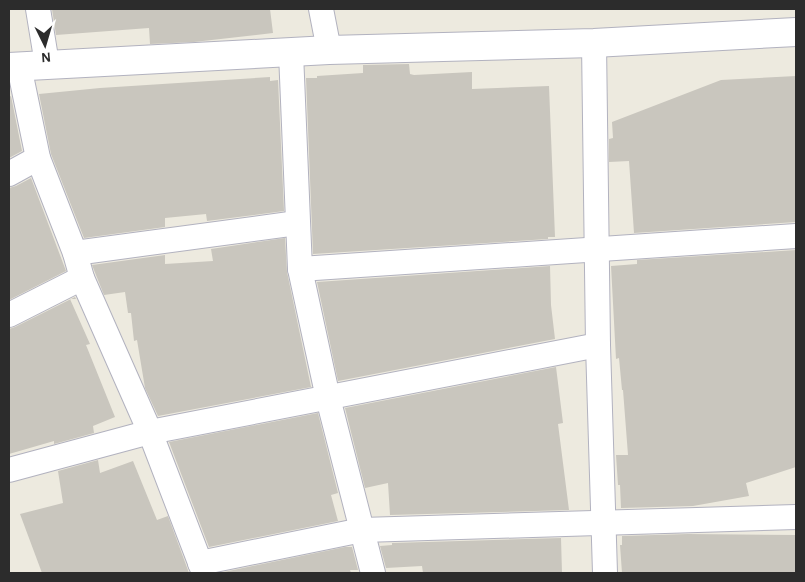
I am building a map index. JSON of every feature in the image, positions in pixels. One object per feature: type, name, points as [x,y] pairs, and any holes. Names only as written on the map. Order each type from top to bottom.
[{"type":"street","points":[[38,9],[47,64]]},
{"type":"street","points":[[321,9],[329,50]]},
{"type":"street","points":[[796,32],[594,43],[329,50],[14,66],[38,158],[75,252],[82,278],[150,432],[202,568],[362,530],[796,517]]},
{"type":"street","points":[[594,43],[596,250],[605,573]]},
{"type":"street","points":[[291,53],[300,269],[328,398],[373,573]]},
{"type":"street","points":[[9,174],[38,158]]},
{"type":"street","points":[[75,252],[297,222]]},
{"type":"street","points":[[300,269],[796,236]]},
{"type":"street","points":[[9,315],[82,278]]},
{"type":"street","points":[[9,470],[150,432],[598,345]]},
{"type":"building","points":[[52,9],[270,9],[273,33],[194,42],[150,44],[149,28],[56,35]]},
{"type":"building","points":[[409,64],[410,74],[414,75],[472,72],[472,89],[549,86],[555,237],[548,237],[548,239],[313,254],[306,78],[363,73],[363,65]]},
{"type":"building","points":[[796,76],[796,222],[634,233],[629,161],[609,162],[609,139],[613,138],[612,122],[721,80]]},
{"type":"building","points":[[270,77],[270,81],[278,80],[284,211],[207,221],[206,214],[165,218],[165,227],[84,238],[51,154],[39,94],[100,88]]},
{"type":"building","points":[[11,96],[22,151],[9,158],[9,97]]},
{"type":"building","points":[[31,178],[66,271],[9,300],[9,188]]},
{"type":"building","points":[[285,238],[287,272],[311,387],[158,416],[145,388],[137,340],[134,341],[131,313],[128,313],[125,292],[104,295],[92,265],[165,255],[165,264],[213,261],[211,249]]},
{"type":"building","points":[[796,250],[796,467],[746,483],[749,496],[693,506],[621,508],[616,455],[628,455],[619,358],[616,359],[611,266],[637,264],[637,260]]},
{"type":"building","points":[[550,266],[551,305],[555,339],[338,381],[317,282]]},
{"type":"building","points":[[70,299],[90,344],[86,345],[115,417],[93,426],[94,433],[54,444],[54,441],[9,454],[9,329]]},
{"type":"building","points":[[556,367],[563,423],[558,424],[569,510],[390,515],[388,483],[365,488],[345,408]]},
{"type":"building","points":[[318,413],[338,493],[331,495],[338,521],[209,547],[169,442]]},
{"type":"building","points":[[98,460],[100,473],[133,461],[157,520],[168,516],[189,573],[42,573],[20,514],[63,503],[58,471]]},
{"type":"building","points":[[688,534],[796,535],[796,573],[622,573],[620,545],[622,545],[622,536]]},
{"type":"building","points":[[561,538],[562,573],[423,573],[422,566],[386,568],[380,546],[392,545],[392,543]]},
{"type":"building","points":[[352,547],[358,570],[350,570],[351,573],[219,573]]}]
